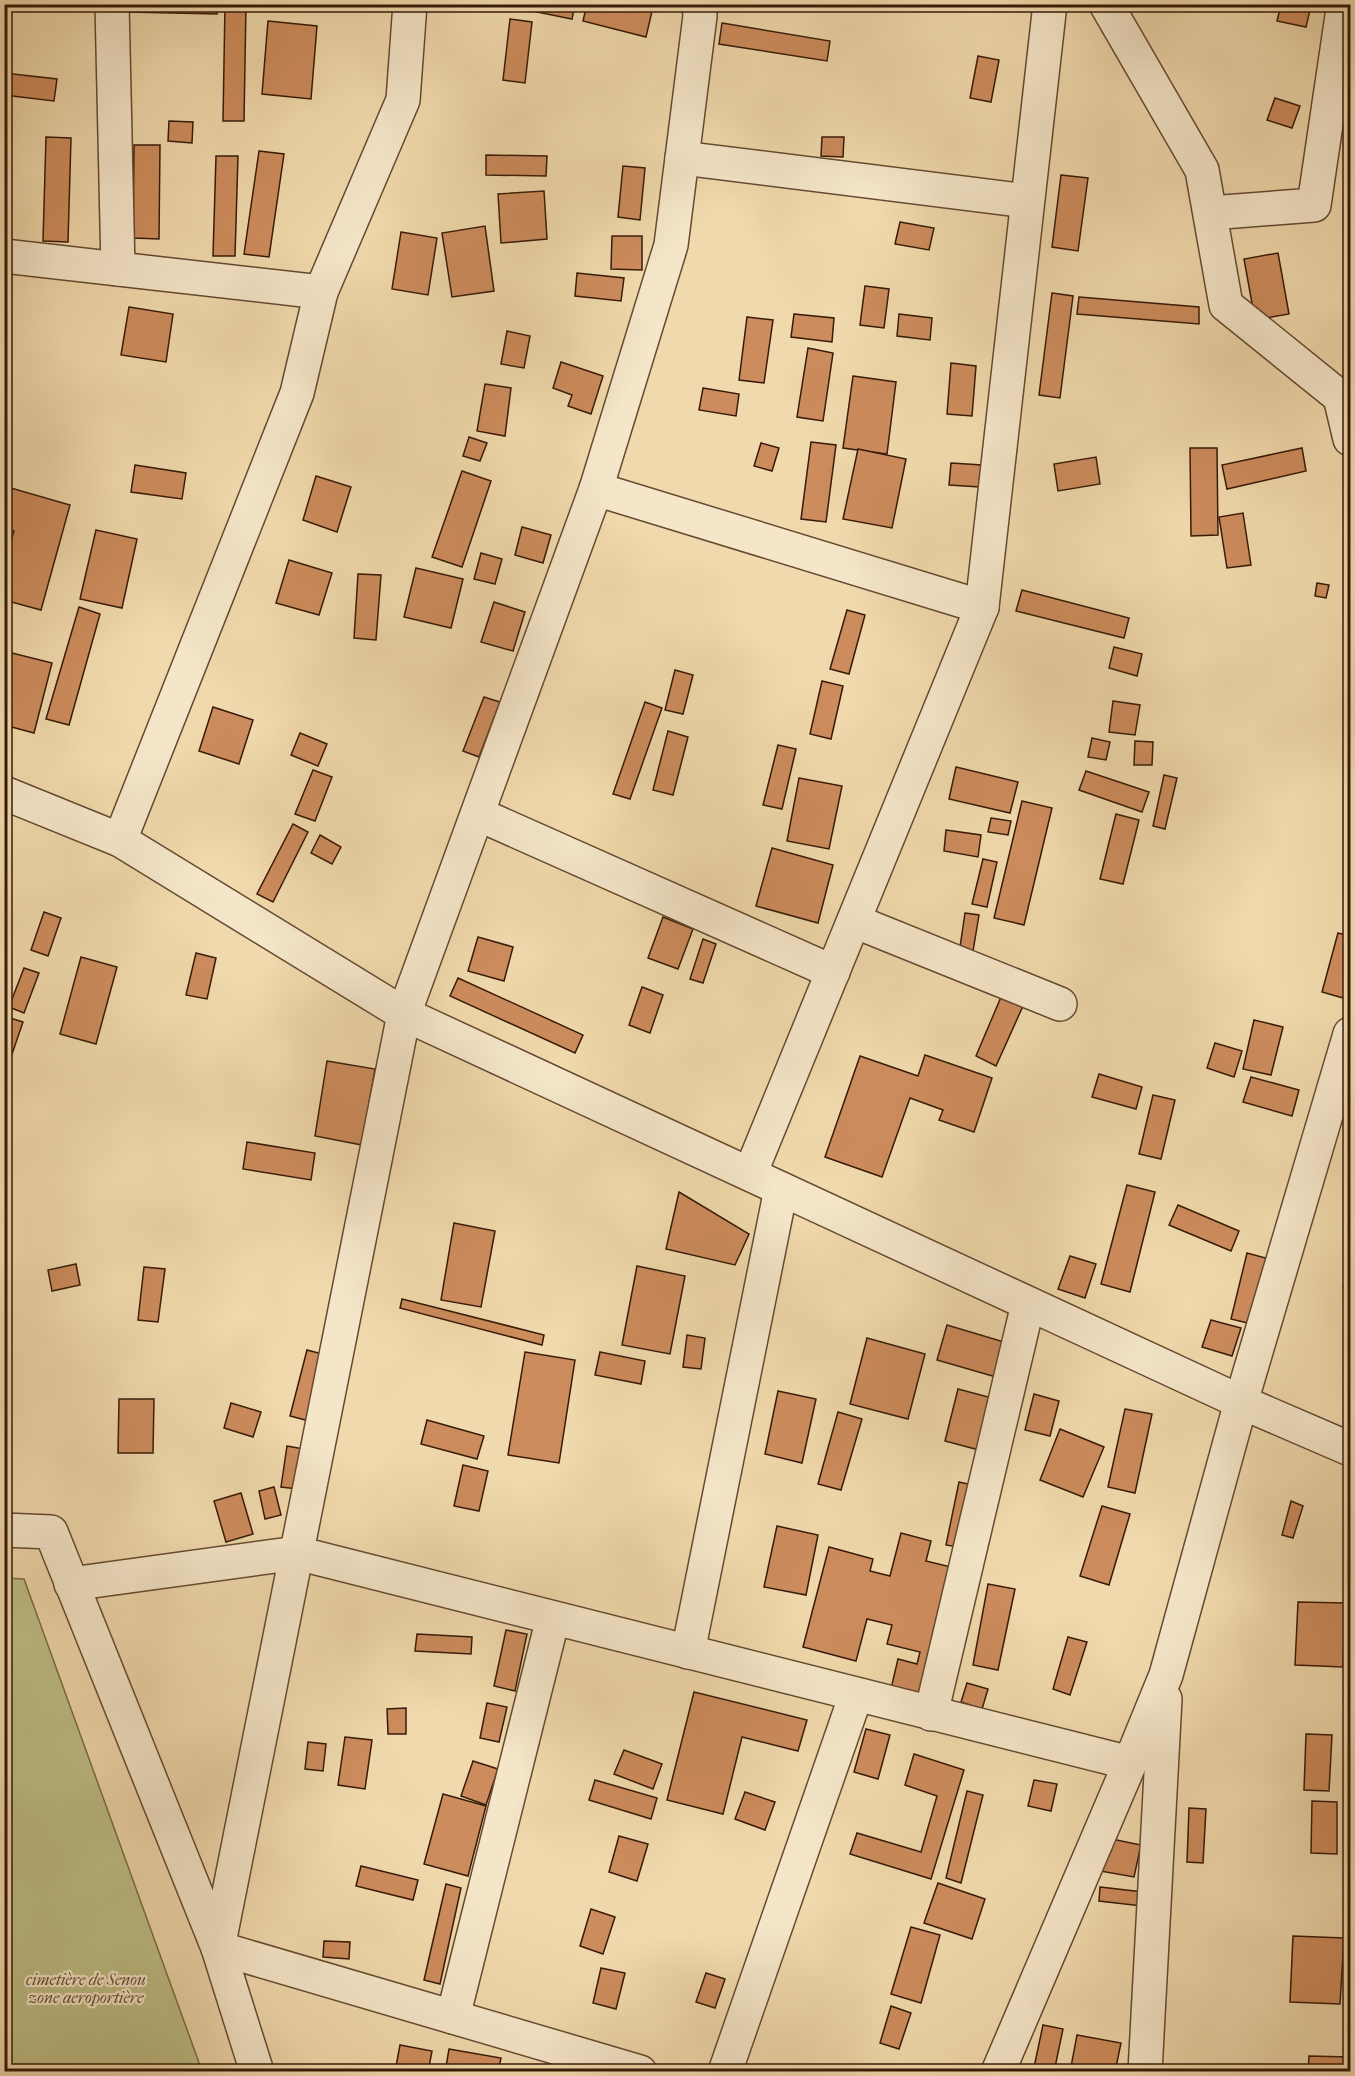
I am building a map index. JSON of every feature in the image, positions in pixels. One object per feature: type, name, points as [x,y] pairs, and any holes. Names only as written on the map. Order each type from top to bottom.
[{"type":"street","points":[[112,4],[118,269]]},
{"type":"street","points":[[120,840],[297,393],[321,292],[402,100],[410,4]]},
{"type":"street","points":[[218,1948],[405,1014],[596,489],[671,245],[700,16],[699,4]]},
{"type":"street","points":[[750,1174],[982,607],[1050,4]]},
{"type":"street","points":[[1106,4],[1202,170],[1226,305],[1340,398],[1350,439]]},
{"type":"street","points":[[1210,213],[1314,205],[1342,16]]},
{"type":"street","points":[[682,158],[1027,201]]},
{"type":"street","points":[[4,256],[321,292]]},
{"type":"street","points":[[596,489],[982,607]]},
{"type":"street","points":[[4,793],[120,840],[405,1014],[1028,1304],[1241,1402],[1350,1449]]},
{"type":"street","points":[[478,814],[833,972]]},
{"type":"street","points":[[854,921],[1060,1004]]},
{"type":"street","points":[[998,2072],[1166,1675],[1241,1402],[1350,1034]]},
{"type":"street","points":[[688,1652],[781,1189]]},
{"type":"street","points":[[932,1714],[1028,1304]]},
{"type":"street","points":[[4,1530],[51,1532],[218,1948],[257,2072]]},
{"type":"street","points":[[71,1584],[297,1553],[1130,1763]]},
{"type":"street","points":[[453,2017],[553,1618]]},
{"type":"street","points":[[1145,2072],[1166,1675]]},
{"type":"street","points":[[725,2072],[856,1695]]},
{"type":"street","points":[[218,1948],[640,2072]]},
{"type":"green space","name":"cimetière de Senou zone aeroportière","points":[[5,1578],[24,1579],[202,2071],[5,2071]]},
{"type":"building","points":[[128,4],[217,4],[217,14],[127,12]]},
{"type":"building","points":[[225,4],[246,4],[244,121],[223,121]]},
{"type":"building","points":[[504,4],[522,4],[521,11],[503,7]]},
{"type":"building","points":[[533,4],[575,4],[572,19],[532,11]]},
{"type":"building","points":[[587,4],[643,4],[653,7],[646,37],[583,21]]},
{"type":"building","points":[[891,4],[911,4],[909,11]]},
{"type":"building","points":[[1281,5],[1310,10],[1306,27],[1277,21]]},
{"type":"building","points":[[510,19],[532,22],[525,83],[503,80]]},
{"type":"building","points":[[268,21],[317,26],[311,99],[262,94]]},
{"type":"building","points":[[722,23],[830,41],[827,61],[719,44]]},
{"type":"building","points":[[978,56],[999,60],[991,102],[970,98]]},
{"type":"building","points":[[4,73],[57,79],[54,101],[4,95]]},
{"type":"building","points":[[1275,98],[1300,106],[1292,128],[1267,120]]},
{"type":"building","points":[[169,121],[193,122],[192,143],[168,141]]},
{"type":"building","points":[[46,137],[71,138],[68,242],[43,241]]},
{"type":"building","points":[[822,137],[844,137],[843,157],[821,156]]},
{"type":"building","points":[[134,145],[160,145],[159,239],[133,238]]},
{"type":"building","points":[[259,151],[284,154],[269,257],[244,254]]},
{"type":"building","points":[[486,155],[547,156],[546,176],[486,175]]},
{"type":"building","points":[[216,156],[238,156],[235,256],[213,256]]},
{"type":"building","points":[[623,166],[645,168],[640,220],[618,217]]},
{"type":"building","points":[[1061,175],[1088,178],[1078,251],[1052,247]]},
{"type":"building","points":[[544,191],[547,239],[501,243],[498,194]]},
{"type":"building","points":[[900,222],[934,228],[929,250],[895,244]]},
{"type":"building","points":[[485,226],[494,291],[452,297],[442,233]]},
{"type":"building","points":[[401,232],[437,238],[428,295],[392,289]]},
{"type":"building","points":[[612,236],[642,236],[642,270],[611,269]]},
{"type":"building","points":[[1278,253],[1289,314],[1255,320],[1244,259]]},
{"type":"building","points":[[577,273],[624,278],[621,301],[575,296]]},
{"type":"building","points":[[865,286],[889,289],[884,328],[860,325]]},
{"type":"building","points":[[1052,293],[1073,296],[1060,398],[1039,395]]},
{"type":"building","points":[[1079,297],[1199,307],[1199,324],[1077,314]]},
{"type":"building","points":[[129,307],[173,314],[166,362],[121,355]]},
{"type":"building","points":[[794,314],[834,318],[832,342],[791,337]]},
{"type":"building","points":[[899,314],[932,318],[930,340],[897,336]]},
{"type":"building","points":[[747,317],[773,320],[764,383],[739,380]]},
{"type":"building","points":[[507,331],[530,336],[524,368],[501,364]]},
{"type":"building","points":[[808,348],[833,353],[823,421],[797,417]]},
{"type":"building","points":[[561,362],[603,376],[591,414],[568,406],[572,395],[553,388]]},
{"type":"building","points":[[951,363],[976,366],[972,416],[947,414]]},
{"type":"building","points":[[853,376],[896,382],[887,454],[843,448]]},
{"type":"building","points":[[485,384],[511,388],[505,436],[477,431]]},
{"type":"building","points":[[703,388],[739,394],[736,416],[699,410]]},
{"type":"building","points":[[469,437],[487,443],[480,461],[463,456]]},
{"type":"building","points":[[811,442],[836,445],[826,522],[801,519]]},
{"type":"building","points":[[761,443],[779,448],[772,471],[754,466]]},
{"type":"building","points":[[1190,448],[1217,448],[1218,535],[1191,536]]},
{"type":"building","points":[[1302,448],[1306,471],[1227,489],[1222,465]]},
{"type":"building","points":[[858,449],[906,459],[892,528],[843,519]]},
{"type":"building","points":[[1096,457],[1100,484],[1058,491],[1054,464]]},
{"type":"building","points":[[951,463],[982,465],[980,487],[949,485]]},
{"type":"building","points":[[135,465],[186,473],[182,499],[131,492]]},
{"type":"building","points":[[462,471],[491,481],[462,567],[432,557]]},
{"type":"building","points":[[316,476],[351,487],[337,532],[303,520]]},
{"type":"building","points":[[4,486],[70,505],[41,610],[4,600],[4,564],[14,531],[4,528]]},
{"type":"building","points":[[1243,513],[1251,565],[1227,568],[1219,517]]},
{"type":"building","points":[[522,527],[551,535],[543,563],[515,555]]},
{"type":"building","points":[[96,530],[137,539],[122,608],[80,599]]},
{"type":"building","points":[[481,553],[502,559],[495,584],[474,579]]},
{"type":"building","points":[[289,560],[332,573],[319,615],[276,603]]},
{"type":"building","points":[[416,568],[463,579],[451,628],[404,617]]},
{"type":"building","points":[[358,574],[381,575],[376,640],[354,638]]},
{"type":"building","points":[[1317,583],[1329,585],[1326,598],[1315,596]]},
{"type":"building","points":[[1022,590],[1129,618],[1124,638],[1016,611]]},
{"type":"building","points":[[494,602],[525,612],[513,651],[481,642]]},
{"type":"building","points":[[79,607],[100,614],[69,725],[46,719]]},
{"type":"building","points":[[847,610],[865,615],[849,674],[830,669]]},
{"type":"building","points":[[1114,647],[1142,654],[1137,676],[1109,668]]},
{"type":"building","points":[[4,651],[52,663],[34,733],[4,725]]},
{"type":"building","points":[[675,670],[693,675],[683,714],[665,710]]},
{"type":"building","points":[[822,681],[843,686],[831,739],[810,734]]},
{"type":"building","points":[[484,697],[500,702],[479,757],[463,751]]},
{"type":"building","points":[[1113,701],[1140,705],[1135,735],[1109,732]]},
{"type":"building","points":[[645,702],[662,708],[630,799],[613,794]]},
{"type":"building","points":[[213,707],[253,720],[239,764],[199,751]]},
{"type":"building","points":[[668,731],[688,737],[673,795],[653,790]]},
{"type":"building","points":[[300,733],[327,744],[318,766],[291,755]]},
{"type":"building","points":[[1092,738],[1110,742],[1106,760],[1088,757]]},
{"type":"building","points":[[1135,741],[1153,742],[1152,765],[1134,765]]},
{"type":"building","points":[[778,745],[796,749],[782,809],[763,805]]},
{"type":"building","points":[[956,767],[1018,782],[1010,813],[949,799]]},
{"type":"building","points":[[313,770],[332,777],[315,821],[295,814]]},
{"type":"building","points":[[1086,771],[1149,792],[1142,812],[1079,790]]},
{"type":"building","points":[[1164,775],[1177,778],[1165,829],[1153,826]]},
{"type":"building","points":[[799,778],[842,786],[829,849],[787,841]]},
{"type":"building","points":[[1022,801],[1052,808],[1024,925],[994,918]]},
{"type":"building","points":[[1116,814],[1139,820],[1123,884],[1100,879]]},
{"type":"building","points":[[991,818],[1011,821],[1008,835],[988,832]]},
{"type":"building","points":[[293,824],[308,832],[273,902],[257,894]]},
{"type":"building","points":[[946,830],[981,835],[978,857],[944,851]]},
{"type":"building","points":[[320,835],[341,847],[332,864],[311,853]]},
{"type":"building","points":[[772,848],[833,865],[818,923],[756,906]]},
{"type":"building","points":[[983,859],[997,862],[987,907],[972,904]]},
{"type":"building","points":[[44,912],[61,918],[48,956],[31,950]]},
{"type":"building","points":[[965,913],[979,915],[972,957],[959,954]]},
{"type":"building","points":[[663,917],[693,929],[678,969],[648,958]]},
{"type":"building","points":[[1338,933],[1350,936],[1350,1000],[1322,992]]},
{"type":"building","points":[[478,937],[513,947],[504,981],[468,971]]},
{"type":"building","points":[[703,939],[716,944],[703,983],[690,979]]},
{"type":"building","points":[[196,953],[216,958],[207,999],[186,995]]},
{"type":"building","points":[[81,957],[117,967],[96,1044],[60,1034]]},
{"type":"building","points":[[24,968],[39,973],[24,1013],[9,1007]]},
{"type":"building","points":[[458,978],[583,1035],[575,1053],[450,996]]},
{"type":"building","points":[[642,987],[663,995],[650,1033],[629,1025]]},
{"type":"building","points":[[1001,997],[1023,1006],[996,1066],[976,1056]]},
{"type":"building","points":[[7,1017],[23,1022],[11,1057],[4,1055],[4,1025]]},
{"type":"building","points":[[1254,1020],[1283,1027],[1271,1075],[1243,1069]]},
{"type":"building","points":[[1215,1043],[1242,1051],[1234,1077],[1207,1068]]},
{"type":"building","points":[[925,1055],[992,1078],[974,1132],[939,1120],[943,1110],[910,1098],[882,1177],[825,1157],[860,1056],[918,1076]]},
{"type":"building","points":[[327,1061],[375,1069],[362,1145],[315,1136]]},
{"type":"building","points":[[1099,1074],[1142,1087],[1136,1109],[1092,1097]]},
{"type":"building","points":[[1251,1077],[1299,1090],[1292,1116],[1243,1102]]},
{"type":"building","points":[[1153,1095],[1175,1100],[1161,1159],[1139,1154]]},
{"type":"building","points":[[247,1142],[315,1153],[311,1180],[243,1169]]},
{"type":"building","points":[[1127,1185],[1155,1192],[1130,1292],[1101,1284]]},
{"type":"building","points":[[679,1192],[749,1234],[735,1265],[666,1249]]},
{"type":"building","points":[[1178,1205],[1239,1231],[1231,1251],[1169,1225]]},
{"type":"building","points":[[454,1223],[495,1231],[481,1307],[441,1300]]},
{"type":"building","points":[[1247,1253],[1277,1261],[1260,1326],[1231,1319]]},
{"type":"building","points":[[1070,1256],[1096,1264],[1085,1298],[1058,1289]]},
{"type":"building","points":[[1350,1262],[1350,1289],[1343,1287]]},
{"type":"building","points":[[76,1264],[80,1285],[52,1291],[48,1270]]},
{"type":"building","points":[[637,1266],[685,1276],[670,1354],[622,1345]]},
{"type":"building","points":[[144,1267],[165,1269],[158,1322],[138,1320]]},
{"type":"building","points":[[402,1299],[544,1335],[542,1345],[400,1308]]},
{"type":"building","points":[[1211,1320],[1241,1328],[1232,1356],[1202,1347]]},
{"type":"building","points":[[947,1325],[1014,1345],[1003,1379],[937,1360]]},
{"type":"building","points":[[687,1335],[705,1338],[701,1369],[683,1367]]},
{"type":"building","points":[[867,1338],[925,1354],[908,1419],[850,1404]]},
{"type":"building","points":[[307,1350],[330,1356],[313,1422],[290,1416]]},
{"type":"building","points":[[525,1352],[575,1360],[559,1463],[508,1455]]},
{"type":"building","points":[[600,1352],[645,1361],[641,1384],[595,1375]]},
{"type":"building","points":[[958,1389],[992,1398],[979,1450],[945,1441]]},
{"type":"building","points":[[778,1391],[816,1399],[802,1463],[765,1454]]},
{"type":"building","points":[[1034,1394],[1059,1401],[1050,1436],[1025,1430]]},
{"type":"building","points":[[119,1399],[154,1399],[153,1453],[118,1453]]},
{"type":"building","points":[[231,1403],[261,1412],[253,1437],[224,1428]]},
{"type":"building","points":[[1125,1409],[1152,1414],[1135,1493],[1108,1487]]},
{"type":"building","points":[[838,1412],[862,1419],[841,1490],[818,1484]]},
{"type":"building","points":[[427,1420],[484,1436],[477,1459],[421,1444]]},
{"type":"building","points":[[1060,1429],[1104,1447],[1083,1497],[1040,1480]]},
{"type":"building","points":[[287,1446],[304,1449],[298,1489],[281,1487]]},
{"type":"building","points":[[463,1465],[488,1471],[479,1511],[454,1506]]},
{"type":"building","points":[[959,1482],[977,1486],[963,1548],[946,1545]]},
{"type":"building","points":[[274,1487],[281,1515],[265,1519],[259,1491]]},
{"type":"building","points":[[241,1493],[253,1534],[226,1542],[214,1501]]},
{"type":"building","points":[[1291,1501],[1303,1506],[1293,1538],[1282,1535]]},
{"type":"building","points":[[1102,1506],[1130,1514],[1109,1585],[1080,1576]]},
{"type":"building","points":[[777,1526],[818,1535],[806,1595],[764,1587]]},
{"type":"building","points":[[901,1533],[931,1541],[926,1561],[955,1568],[920,1701],[890,1693],[898,1659],[917,1664],[920,1652],[887,1644],[892,1625],[867,1619],[856,1661],[803,1647],[829,1547],[873,1559],[870,1571],[890,1576]]},
{"type":"building","points":[[988,1584],[1015,1589],[998,1670],[973,1665]]},
{"type":"building","points":[[1298,1602],[1345,1603],[1343,1667],[1295,1665]]},
{"type":"building","points":[[506,1630],[527,1634],[515,1691],[494,1686]]},
{"type":"building","points":[[417,1634],[472,1637],[471,1654],[415,1651]]},
{"type":"building","points":[[1068,1637],[1087,1642],[1070,1695],[1053,1689]]},
{"type":"building","points":[[967,1683],[988,1689],[982,1709],[961,1702]]},
{"type":"building","points":[[694,1692],[807,1720],[798,1751],[742,1737],[723,1814],[667,1800]]},
{"type":"building","points":[[487,1703],[507,1707],[499,1742],[480,1738]]},
{"type":"building","points":[[406,1708],[406,1734],[388,1734],[387,1709]]},
{"type":"building","points":[[866,1729],[890,1735],[878,1779],[854,1772]]},
{"type":"building","points":[[1306,1734],[1332,1735],[1329,1791],[1304,1790]]},
{"type":"building","points":[[345,1737],[372,1740],[365,1789],[338,1785]]},
{"type":"building","points":[[308,1742],[326,1744],[323,1771],[305,1769]]},
{"type":"building","points":[[624,1750],[662,1764],[653,1789],[614,1774]]},
{"type":"building","points":[[914,1754],[964,1770],[931,1879],[850,1854],[857,1833],[921,1852],[937,1796],[905,1785]]},
{"type":"building","points":[[473,1761],[498,1769],[486,1805],[461,1796]]},
{"type":"building","points":[[595,1780],[657,1798],[651,1819],[589,1800]]},
{"type":"building","points":[[1034,1780],[1057,1784],[1051,1811],[1028,1806]]},
{"type":"building","points":[[967,1791],[983,1795],[961,1883],[946,1878]]},
{"type":"building","points":[[745,1792],[775,1802],[765,1830],[735,1819]]},
{"type":"building","points":[[443,1794],[486,1806],[468,1876],[424,1864]]},
{"type":"building","points":[[1312,1801],[1337,1802],[1337,1854],[1311,1853]]},
{"type":"building","points":[[1189,1808],[1206,1809],[1203,1863],[1187,1862]]},
{"type":"building","points":[[1347,1812],[1350,1812],[1350,1857],[1347,1857]]},
{"type":"building","points":[[619,1836],[648,1844],[637,1881],[609,1872]]},
{"type":"building","points":[[1107,1838],[1141,1845],[1134,1877],[1100,1871]]},
{"type":"building","points":[[361,1866],[418,1880],[413,1900],[356,1886]]},
{"type":"building","points":[[938,1883],[985,1899],[972,1939],[924,1923]]},
{"type":"building","points":[[446,1884],[461,1888],[440,1984],[424,1980]]},
{"type":"building","points":[[1100,1887],[1143,1892],[1142,1906],[1099,1901]]},
{"type":"building","points":[[591,1909],[615,1917],[603,1954],[580,1946]]},
{"type":"building","points":[[911,1927],[940,1935],[921,2003],[891,1994]]},
{"type":"building","points":[[1293,1936],[1344,1938],[1340,2004],[1290,2002]]},
{"type":"building","points":[[324,1941],[350,1942],[349,1959],[323,1957]]},
{"type":"building","points":[[601,1968],[625,1973],[616,2009],[593,2003]]},
{"type":"building","points":[[706,1973],[725,1979],[715,2008],[696,2002]]},
{"type":"building","points":[[891,2006],[911,2013],[899,2049],[880,2043]]},
{"type":"building","points":[[1043,2025],[1063,2029],[1054,2072],[1033,2072]]},
{"type":"building","points":[[1077,2035],[1121,2043],[1115,2072],[1070,2072]]},
{"type":"building","points":[[400,2045],[432,2051],[428,2072],[395,2072]]},
{"type":"building","points":[[449,2049],[501,2058],[498,2072],[445,2072]]},
{"type":"building","points":[[1309,2056],[1350,2057],[1350,2072],[1308,2072]]},
{"type":"building","points":[[522,2065],[544,2072],[521,2072]]}]
